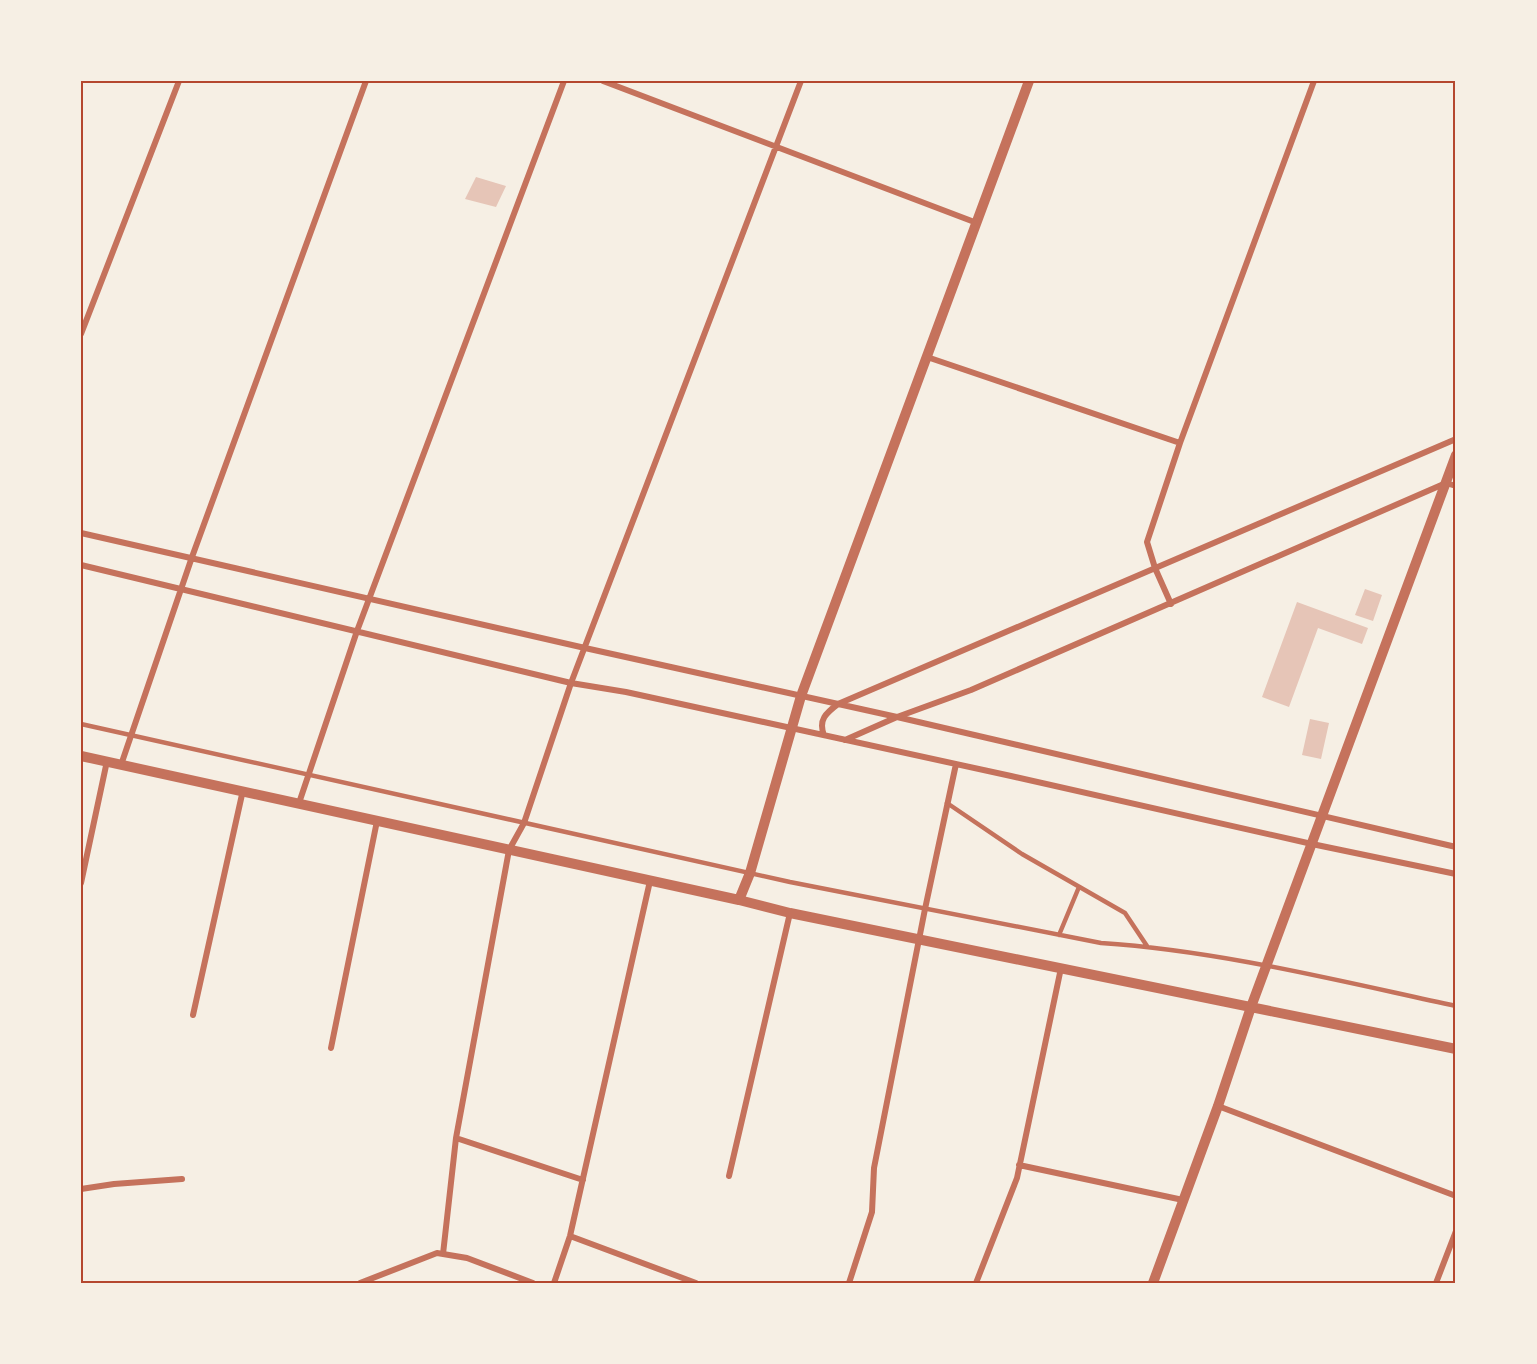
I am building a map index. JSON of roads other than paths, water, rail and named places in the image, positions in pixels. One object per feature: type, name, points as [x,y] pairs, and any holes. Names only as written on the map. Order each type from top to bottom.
[{"type":"street","points":[[81,334],[179,81]]},
{"type":"street","points":[[121,765],[192,557],[366,81]]},
{"type":"street","points":[[299,803],[357,631],[564,81]]},
{"type":"street","points":[[603,81],[977,223]]},
{"type":"street","points":[[443,1254],[456,1138],[509,850],[524,823],[571,682],[801,81]]},
{"type":"street","points":[[739,900],[750,873],[801,696],[1029,81]]},
{"type":"street","points":[[1172,604],[1155,568],[1147,542],[1180,443],[1314,81]]},
{"type":"street","points":[[927,357],[1180,443]]},
{"type":"street","points":[[824,735],[820,727],[822,718],[838,704],[1456,439]]},
{"type":"street","points":[[1153,1283],[1322,816],[1453,482],[1456,455]]},
{"type":"street","points":[[845,740],[897,717],[971,690],[1453,482]]},
{"type":"street","points":[[81,533],[897,717],[1456,847]]},
{"type":"street","points":[[81,565],[571,682],[792,728],[1456,874]]},
{"type":"street","points":[[81,756],[243,790],[790,913],[1456,1049]]},
{"type":"street","points":[[81,883],[107,761]]},
{"type":"street","points":[[849,1283],[872,1212],[874,1168],[956,764]]},
{"type":"street","points":[[193,1015],[243,790]]},
{"type":"street","points":[[331,1048],[377,821]]},
{"type":"street","points":[[554,1283],[570,1236],[650,881]]},
{"type":"street","points":[[729,1176],[790,913]]},
{"type":"street","points":[[976,1283],[1017,1178],[1061,968]]},
{"type":"street","points":[[1218,1106],[1456,1196]]},
{"type":"street","points":[[456,1138],[583,1180]]},
{"type":"street","points":[[1019,1166],[1183,1200]]},
{"type":"street","points":[[81,1189],[182,1179]]},
{"type":"street","points":[[1436,1283],[1456,1231]]},
{"type":"street","points":[[570,1236],[696,1283]]},
{"type":"street","points":[[360,1283],[437,1253],[467,1258],[533,1283]]},
{"type":"lane","points":[[81,724],[750,873],[925,909],[1101,943],[1147,946],[1267,966],[1456,1006]]},
{"type":"lane","points":[[947,803],[1022,854],[1125,913],[1147,946]]},
{"type":"lane","points":[[1059,935],[1079,887]]}]
